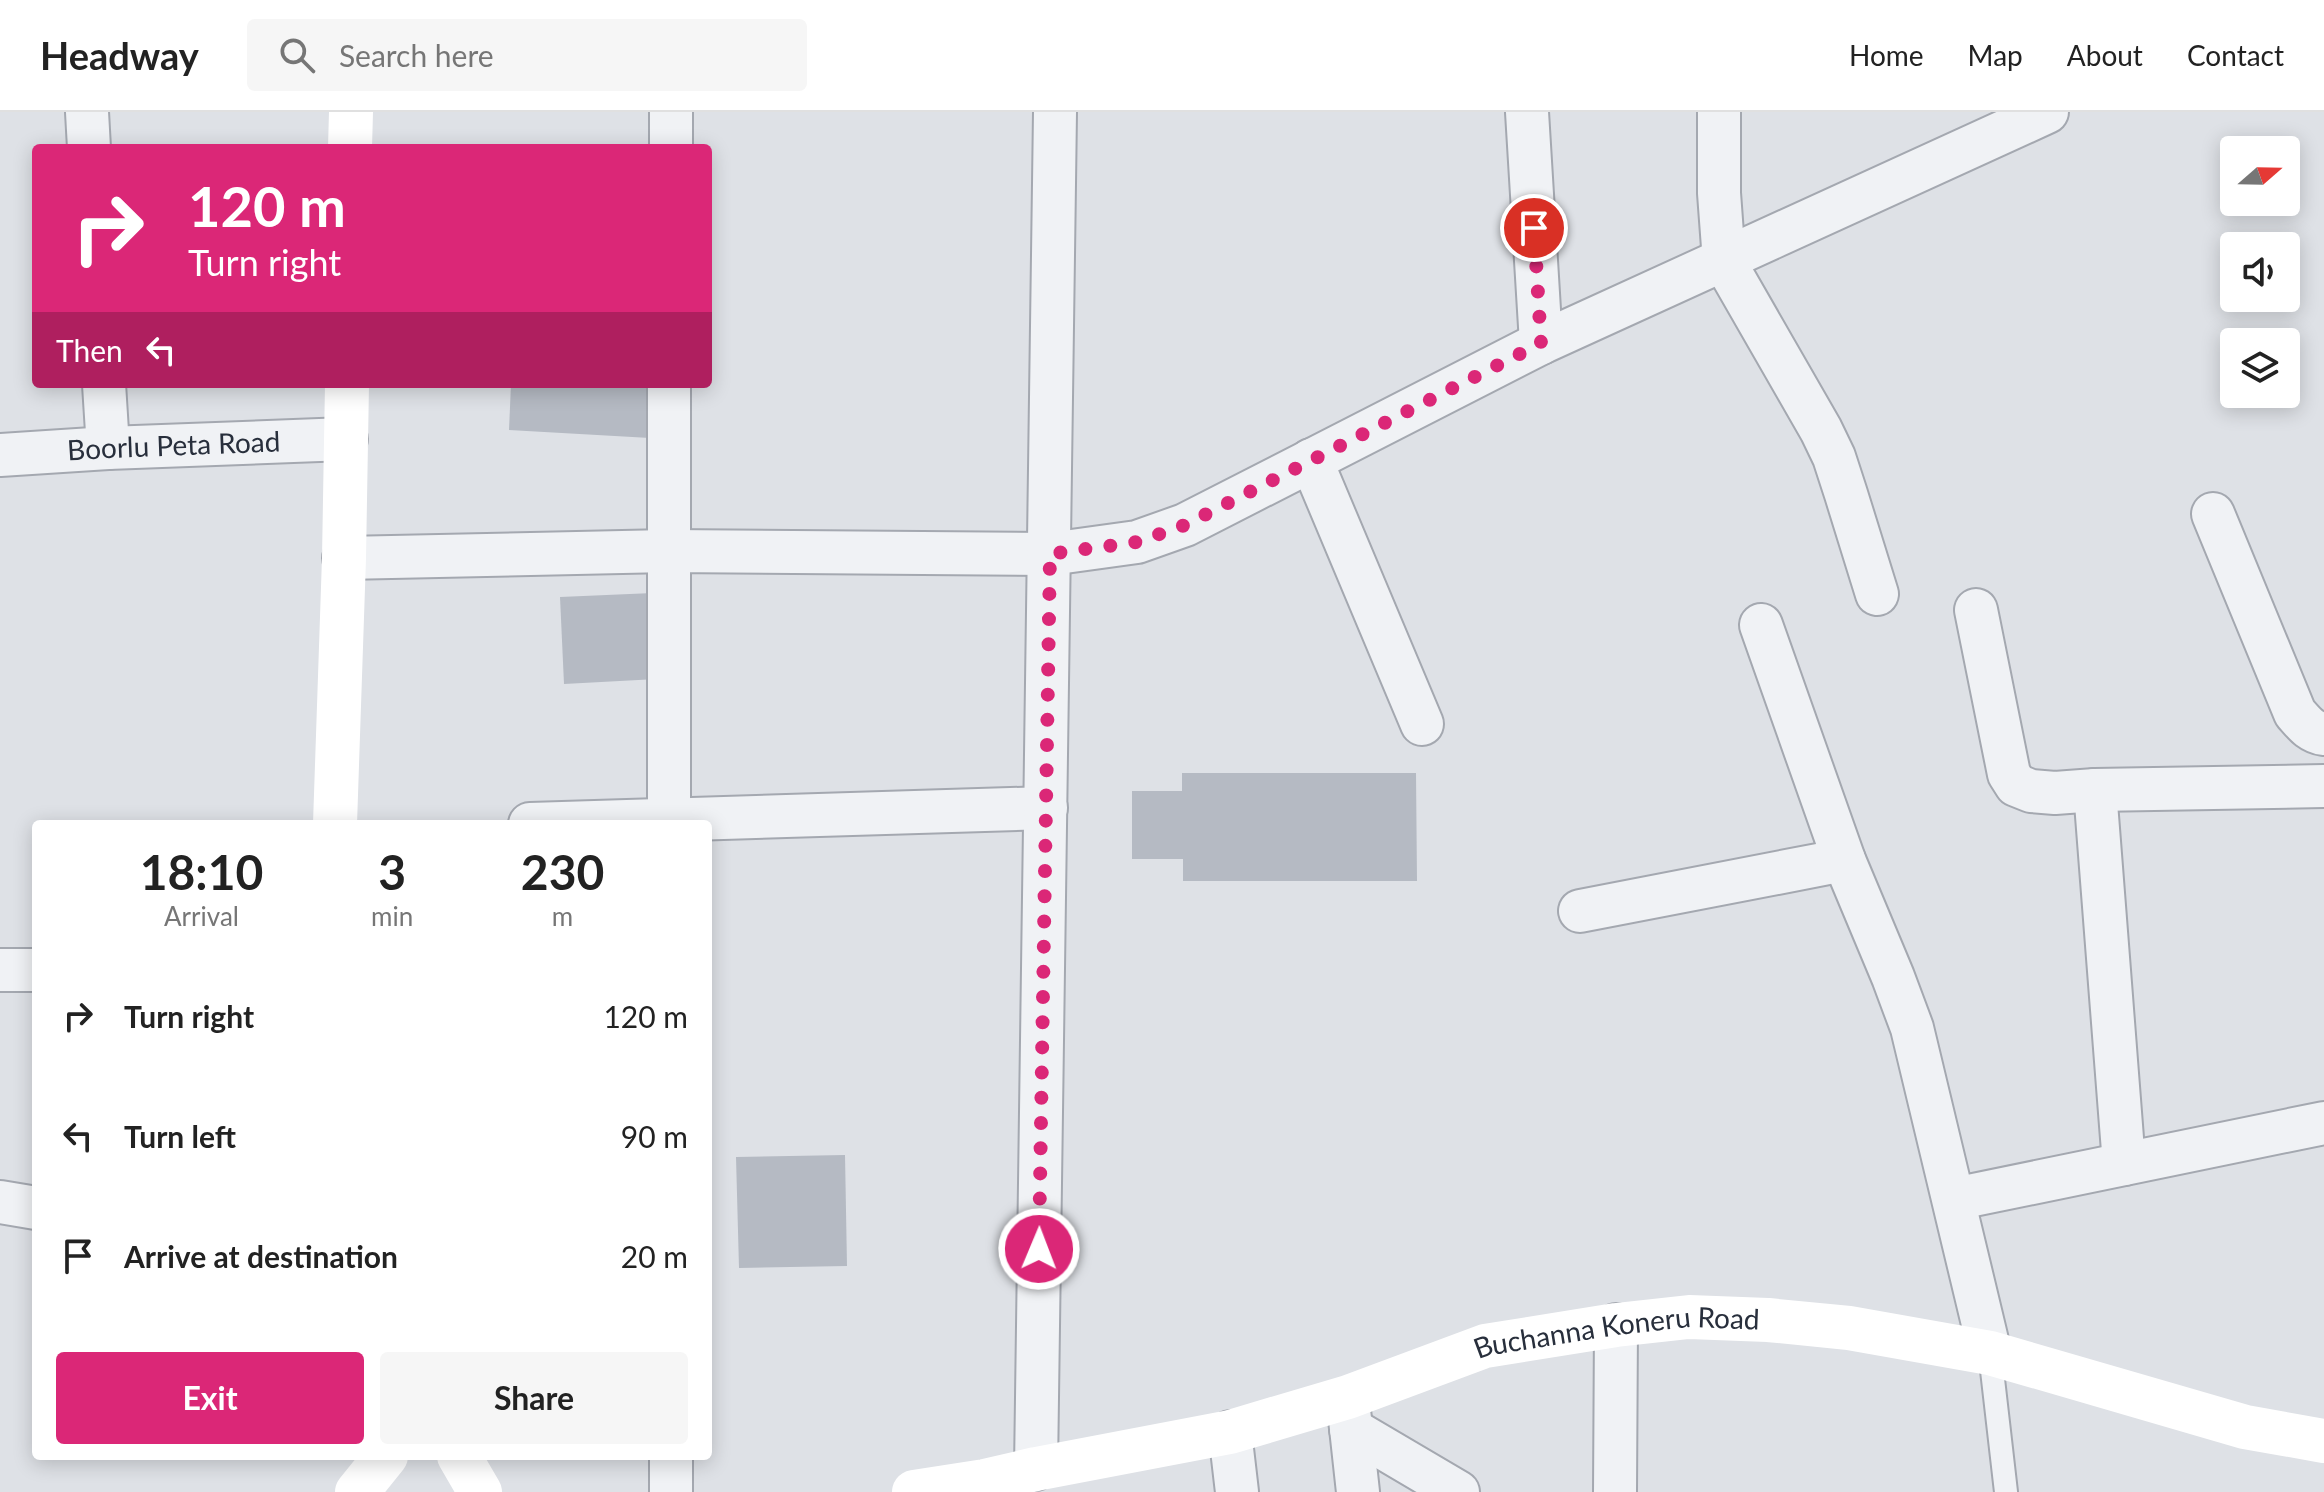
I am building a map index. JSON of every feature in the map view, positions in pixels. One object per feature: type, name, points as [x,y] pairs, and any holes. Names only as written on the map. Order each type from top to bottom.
[{"type":"street","points":[[87,112],[89,144]]},
{"type":"street","points":[[350,144],[351,112]]},
{"type":"street","points":[[671,112],[671,144]]},
{"type":"street","points":[[1036,1469],[1055,112]]},
{"type":"street","points":[[1527,112],[1541,343]]},
{"type":"street","points":[[1719,112],[1719,193],[1724,261],[1834,457],[1877,594]]},
{"type":"street","points":[[344,558],[668,551],[1050,554],[1137,542],[1185,525],[1541,343],[1724,261],[1999,122],[2047,112]]},
{"type":"street","points":[[104,388],[108,448]]},
{"type":"street","points":[[335,820],[347,388]]},
{"type":"street","points":[[669,388],[669,820]]},
{"type":"street","name":"Boorlu Peta Road","points":[[0,455],[346,439]]},
{"type":"street","points":[[1311,460],[1422,724]]},
{"type":"street","points":[[2213,514],[2295,713],[2306,727],[2324,734]]},
{"type":"street","points":[[1976,610],[2009,774],[2016,785],[2031,791],[2055,793],[2324,786]]},
{"type":"street","points":[[1761,625],[1844,860],[1912,1028],[1990,1353]]},
{"type":"street","points":[[2095,790],[2124,1164]]},
{"type":"street","points":[[712,820],[1046,808]]},
{"type":"street","points":[[1580,911],[1844,860]]},
{"type":"street","points":[[0,970],[32,970]]},
{"type":"street","points":[[1954,1199],[2324,1123]]},
{"type":"street","points":[[0,1202],[32,1207]]},
{"type":"street","name":"Buchanna Koneru Road","points":[[914,1492],[985,1481],[1230,1432],[1350,1413],[1485,1346],[1689,1317],[1768,1320],[1849,1328],[1990,1353],[2245,1427],[2324,1441]]},
{"type":"street","points":[[1615,1492],[1616,1325]]},
{"type":"street","points":[[1350,1413],[1358,1492]]},
{"type":"street","points":[[1350,1413],[1458,1492]]},
{"type":"street","points":[[1230,1432],[1237,1492]]},
{"type":"street","points":[[357,1492],[383,1460]]},
{"type":"street","points":[[461,1460],[480,1492]]},
{"type":"street","points":[[671,1460],[671,1492]]},
{"type":"lane","points":[[1990,1353],[2006,1492]]},
{"type":"building","points":[[511,388],[653,388],[650,438],[509,430]]},
{"type":"building","points":[[653,593],[657,679],[564,684],[560,597]]},
{"type":"building","points":[[1182,773],[1416,773],[1417,881],[1183,881],[1183,859],[1132,859],[1132,791],[1182,791]]},
{"type":"building","points":[[845,1155],[847,1266],[739,1268],[736,1157]]},
{"type":"route","points":[[1039,1249],[1050,554],[1137,542],[1185,525],[1541,343],[1534,228]]}]
